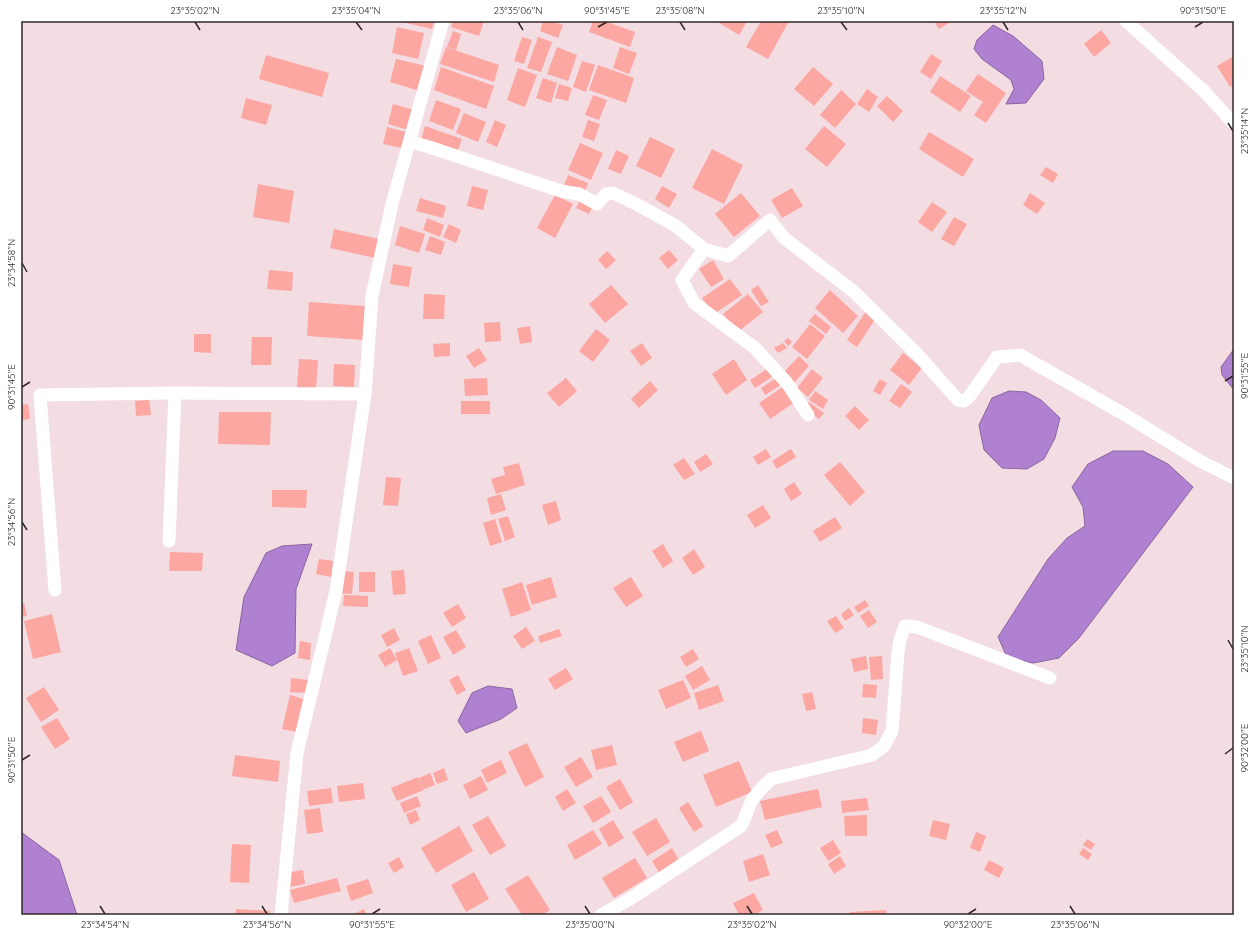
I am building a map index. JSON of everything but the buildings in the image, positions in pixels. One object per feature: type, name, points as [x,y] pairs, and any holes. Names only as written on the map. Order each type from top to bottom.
[{"type":"street","points":[[281,915],[297,753],[336,591],[365,394],[372,296],[392,204],[443,21]]},
{"type":"street","points":[[1126,21],[1204,91],[1234,124]]},
{"type":"street","points":[[410,142],[561,191],[579,194],[597,204],[606,194],[613,193],[676,226],[704,249],[728,256],[770,220],[784,238],[853,291],[918,354],[958,400],[964,401],[968,397],[997,357],[1020,355],[1122,413],[1200,462],[1234,478]]},
{"type":"street","points":[[704,249],[682,280],[694,303],[755,348],[787,383],[808,415]]},
{"type":"street","points":[[55,590],[40,395],[175,393],[365,394]]},
{"type":"street","points":[[169,541],[175,393]]},
{"type":"street","points":[[601,915],[630,899],[741,826],[747,816],[752,801],[762,787],[771,779],[872,755],[884,746],[892,731],[898,653],[900,640],[905,626],[917,627],[1050,678]]},
{"type":"shaded area","points":[[993,25],[1013,36],[1042,61],[1044,79],[1026,103],[1006,104],[1014,89],[1011,80],[982,59],[974,49],[977,40]]},
{"type":"shaded area","points":[[1234,349],[1234,390],[1222,375],[1221,367]]},
{"type":"shaded area","points":[[1009,391],[1026,392],[1041,400],[1060,418],[1055,438],[1044,459],[1027,469],[1002,468],[984,450],[979,425],[992,398]]},
{"type":"shaded area","points":[[1113,451],[1143,451],[1168,464],[1193,487],[1079,638],[1059,658],[1033,663],[1007,657],[998,637],[1048,559],[1067,538],[1085,526],[1083,507],[1072,487],[1088,464]]},
{"type":"shaded area","points":[[312,544],[296,589],[295,653],[272,666],[236,650],[244,597],[266,553],[282,546]]},
{"type":"shaded area","points":[[488,686],[512,689],[517,708],[501,719],[466,733],[458,721],[472,693]]},
{"type":"shaded area","points":[[21,832],[59,860],[77,915],[21,915]]}]
